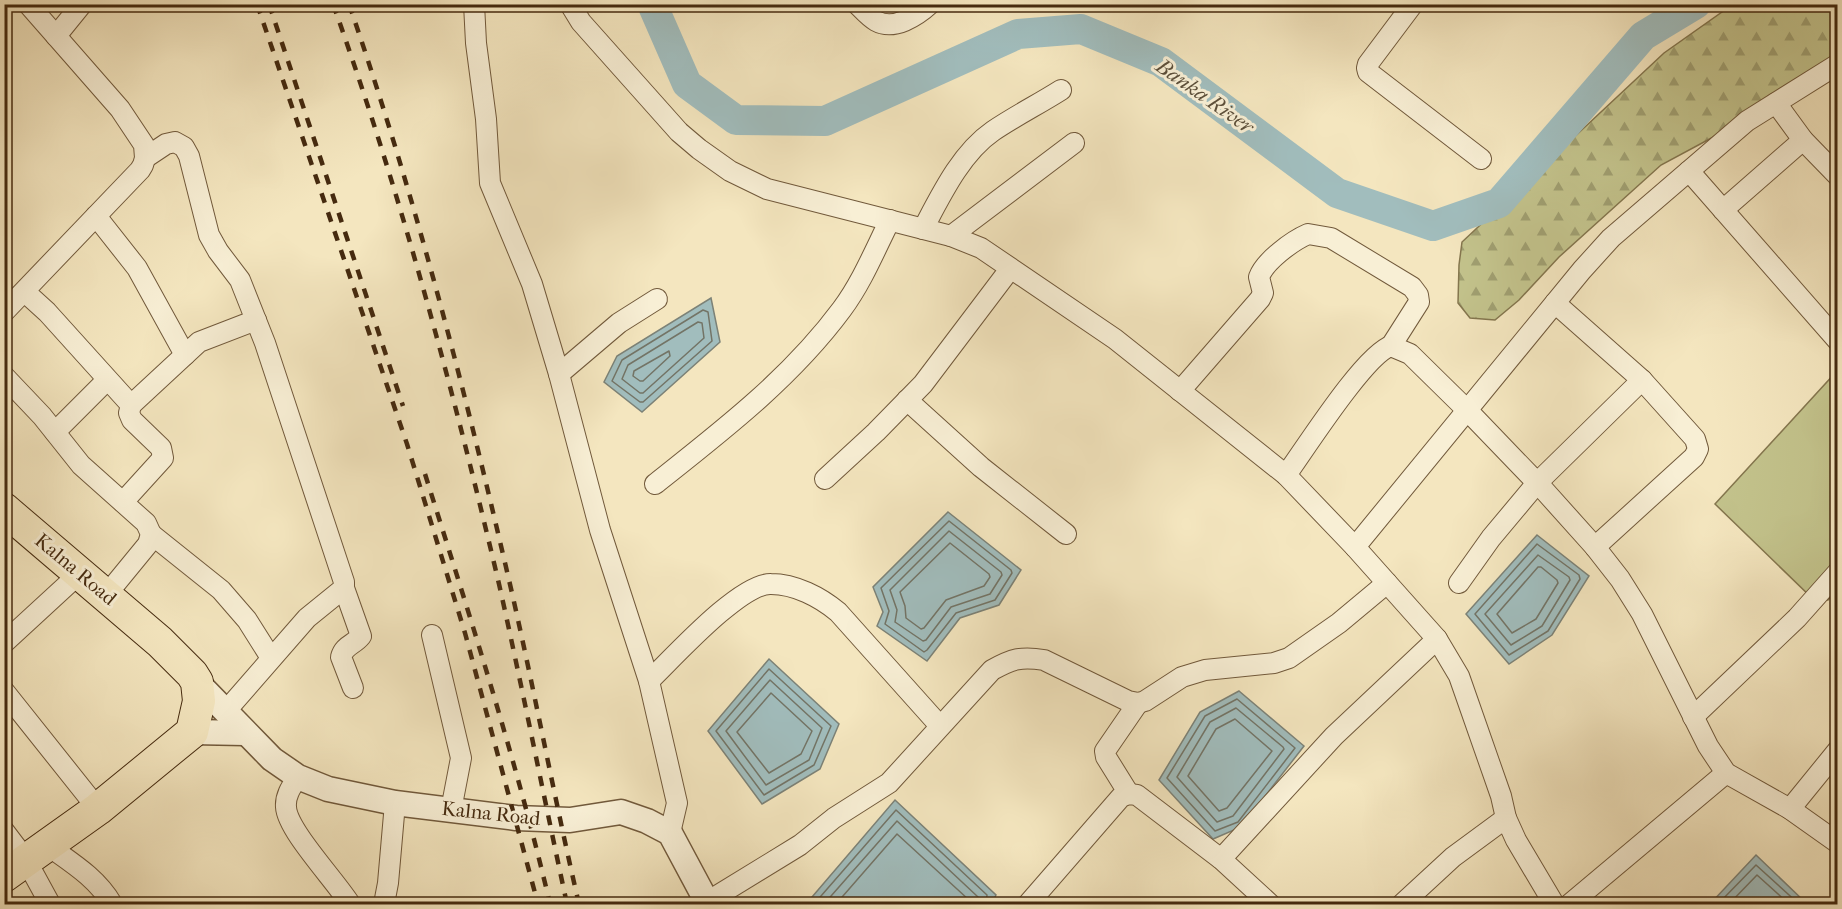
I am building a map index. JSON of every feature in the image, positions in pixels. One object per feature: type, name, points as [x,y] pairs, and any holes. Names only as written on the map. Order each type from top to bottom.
[{"type":"main road","name":"Kalna Road","points":[[4,509],[107,594],[160,642],[197,682]]},
{"type":"main road","points":[[26,861],[98,809],[192,732],[200,701],[197,682]]},
{"type":"street","points":[[4,312],[140,170],[145,158],[144,145],[120,109],[28,4]]},
{"type":"street","points":[[56,36],[82,4]]},
{"type":"street","points":[[474,4],[490,183],[532,284],[559,374],[600,530],[649,681],[677,803],[670,833],[707,903],[800,845],[834,818],[889,783],[992,670],[1013,659],[1030,657],[1044,660],[1128,701],[1138,703],[1145,701],[1182,677],[1205,670],[1274,663],[1289,658],[1339,623],[1388,583]]},
{"type":"street","points":[[570,4],[581,22],[679,132],[730,171],[767,189],[951,236],[981,248],[1115,339],[1286,475],[1355,547],[1437,639],[1460,676],[1501,796],[1506,818],[1516,840],[1554,904]]},
{"type":"street","points":[[857,4],[874,20],[888,24],[897,24],[921,12],[930,4]]},
{"type":"street","points":[[1413,4],[1368,64],[1368,72],[1481,159]]},
{"type":"street","points":[[1355,547],[1611,238],[1747,121],[1838,64]]},
{"type":"street","points":[[923,229],[945,188],[963,161],[991,132],[1061,90]]},
{"type":"street","points":[[1776,103],[1803,140],[1838,176]]},
{"type":"street","points":[[1723,210],[1803,140]]},
{"type":"street","points":[[145,158],[166,144],[175,142],[184,147],[189,156],[209,235],[240,280],[256,320],[361,636],[347,646],[341,657],[353,688]]},
{"type":"street","points":[[951,236],[1074,143]]},
{"type":"street","points":[[1689,171],[1838,341]]},
{"type":"street","points":[[96,216],[137,268],[185,355]]},
{"type":"street","points":[[655,484],[728,426],[788,371],[848,300],[864,274],[890,220]]},
{"type":"street","points":[[1180,391],[1260,299],[1263,293],[1259,277],[1263,269],[1287,246],[1308,234],[1331,238],[1413,287],[1419,302],[1391,346]]},
{"type":"street","points":[[825,479],[923,384],[1010,269]]},
{"type":"street","points":[[25,292],[47,312],[131,405]]},
{"type":"street","points":[[559,374],[619,323],[657,299]]},
{"type":"street","points":[[1555,303],[1642,380],[1695,439],[1698,449],[1694,457],[1595,547]]},
{"type":"street","points":[[123,502],[163,458],[161,448],[132,420],[129,413],[131,405],[207,338],[256,320]]},
{"type":"street","points":[[1286,475],[1348,387],[1370,361],[1384,348],[1391,346],[1410,354],[1537,483],[1595,547],[1620,579],[1642,614],[1708,746],[1726,773],[1790,809],[1838,843]]},
{"type":"street","points":[[4,376],[55,432],[81,465],[146,524],[151,534],[221,590],[247,620],[271,658]]},
{"type":"street","points":[[55,432],[107,380]]},
{"type":"street","points":[[1459,583],[1491,538],[1537,483],[1642,380]]},
{"type":"street","points":[[907,400],[981,467],[1066,534]]},
{"type":"street","points":[[107,594],[148,543],[151,534]]},
{"type":"street","points":[[1693,717],[1797,618],[1838,572]]},
{"type":"street","points":[[4,643],[81,573]]},
{"type":"street","points":[[649,681],[734,600],[755,587],[770,584],[800,590],[823,600],[838,612],[940,726]]},
{"type":"street","points":[[225,712],[307,618],[344,588]]},
{"type":"street","points":[[432,635],[461,758],[451,810]]},
{"type":"street","points":[[1221,859],[1334,736],[1437,639]]},
{"type":"street","name":"Kalna Road","points":[[197,682],[272,759],[298,777],[328,789],[395,803],[516,818],[570,820],[621,812],[647,821],[670,833]]},
{"type":"street","points":[[4,691],[98,809]]},
{"type":"street","points":[[1129,794],[1106,757],[1106,751],[1138,703]]},
{"type":"street","points":[[192,732],[245,733]]},
{"type":"street","points":[[1790,809],[1838,750]]},
{"type":"street","points":[[1570,904],[1726,773]]},
{"type":"street","points":[[298,777],[287,795],[286,808],[291,827],[350,904]]},
{"type":"street","points":[[1028,904],[1121,797],[1129,794],[1137,795],[1221,859],[1270,904]]},
{"type":"street","points":[[384,904],[395,803]]},
{"type":"street","points":[[1401,904],[1453,857],[1506,818]]},
{"type":"street","points":[[4,831],[26,861],[50,904]]},
{"type":"street","points":[[26,861],[88,875],[104,890],[112,904]]},
{"type":"green space","points":[[1732,5],[1837,5],[1837,61],[1717,135],[1661,165],[1559,257],[1519,300],[1495,320],[1470,318],[1458,303],[1462,242],[1664,53]]},
{"type":"green space","points":[[1837,371],[1838,588],[1828,600],[1814,600],[1715,504]]},
{"type":"water","points":[[711,298],[720,342],[642,412],[604,382],[617,356]]},
{"type":"water","points":[[948,512],[1021,570],[999,605],[960,618],[927,661],[877,626],[883,612],[873,587]]},
{"type":"water","points":[[1537,535],[1589,576],[1552,635],[1509,664],[1466,614]]},
{"type":"water","points":[[769,659],[839,724],[820,769],[762,804],[708,731]]},
{"type":"water","points":[[1239,691],[1304,746],[1241,827],[1213,839],[1159,780],[1200,712]]},
{"type":"water","points":[[895,800],[996,895],[991,904],[806,904]]},
{"type":"water","points":[[1756,855],[1805,902],[1805,904],[1710,904]]},
{"type":"waterway","name":"Banka River","points":[[652,4],[687,84],[736,120],[825,121],[1018,34],[1081,29],[1161,62],[1337,193],[1433,226],[1499,203],[1643,36],[1696,4]]},
{"type":"railway","points":[[257,4],[407,444],[465,633],[538,904]]},
{"type":"railway","points":[[269,4],[403,406]]},
{"type":"railway","points":[[333,4],[358,75],[403,220],[463,438],[517,664],[567,904]]},
{"type":"railway","points":[[349,4],[395,146],[456,362],[509,580],[579,904]]},
{"type":"railway","points":[[425,474],[507,742],[550,904]]}]
